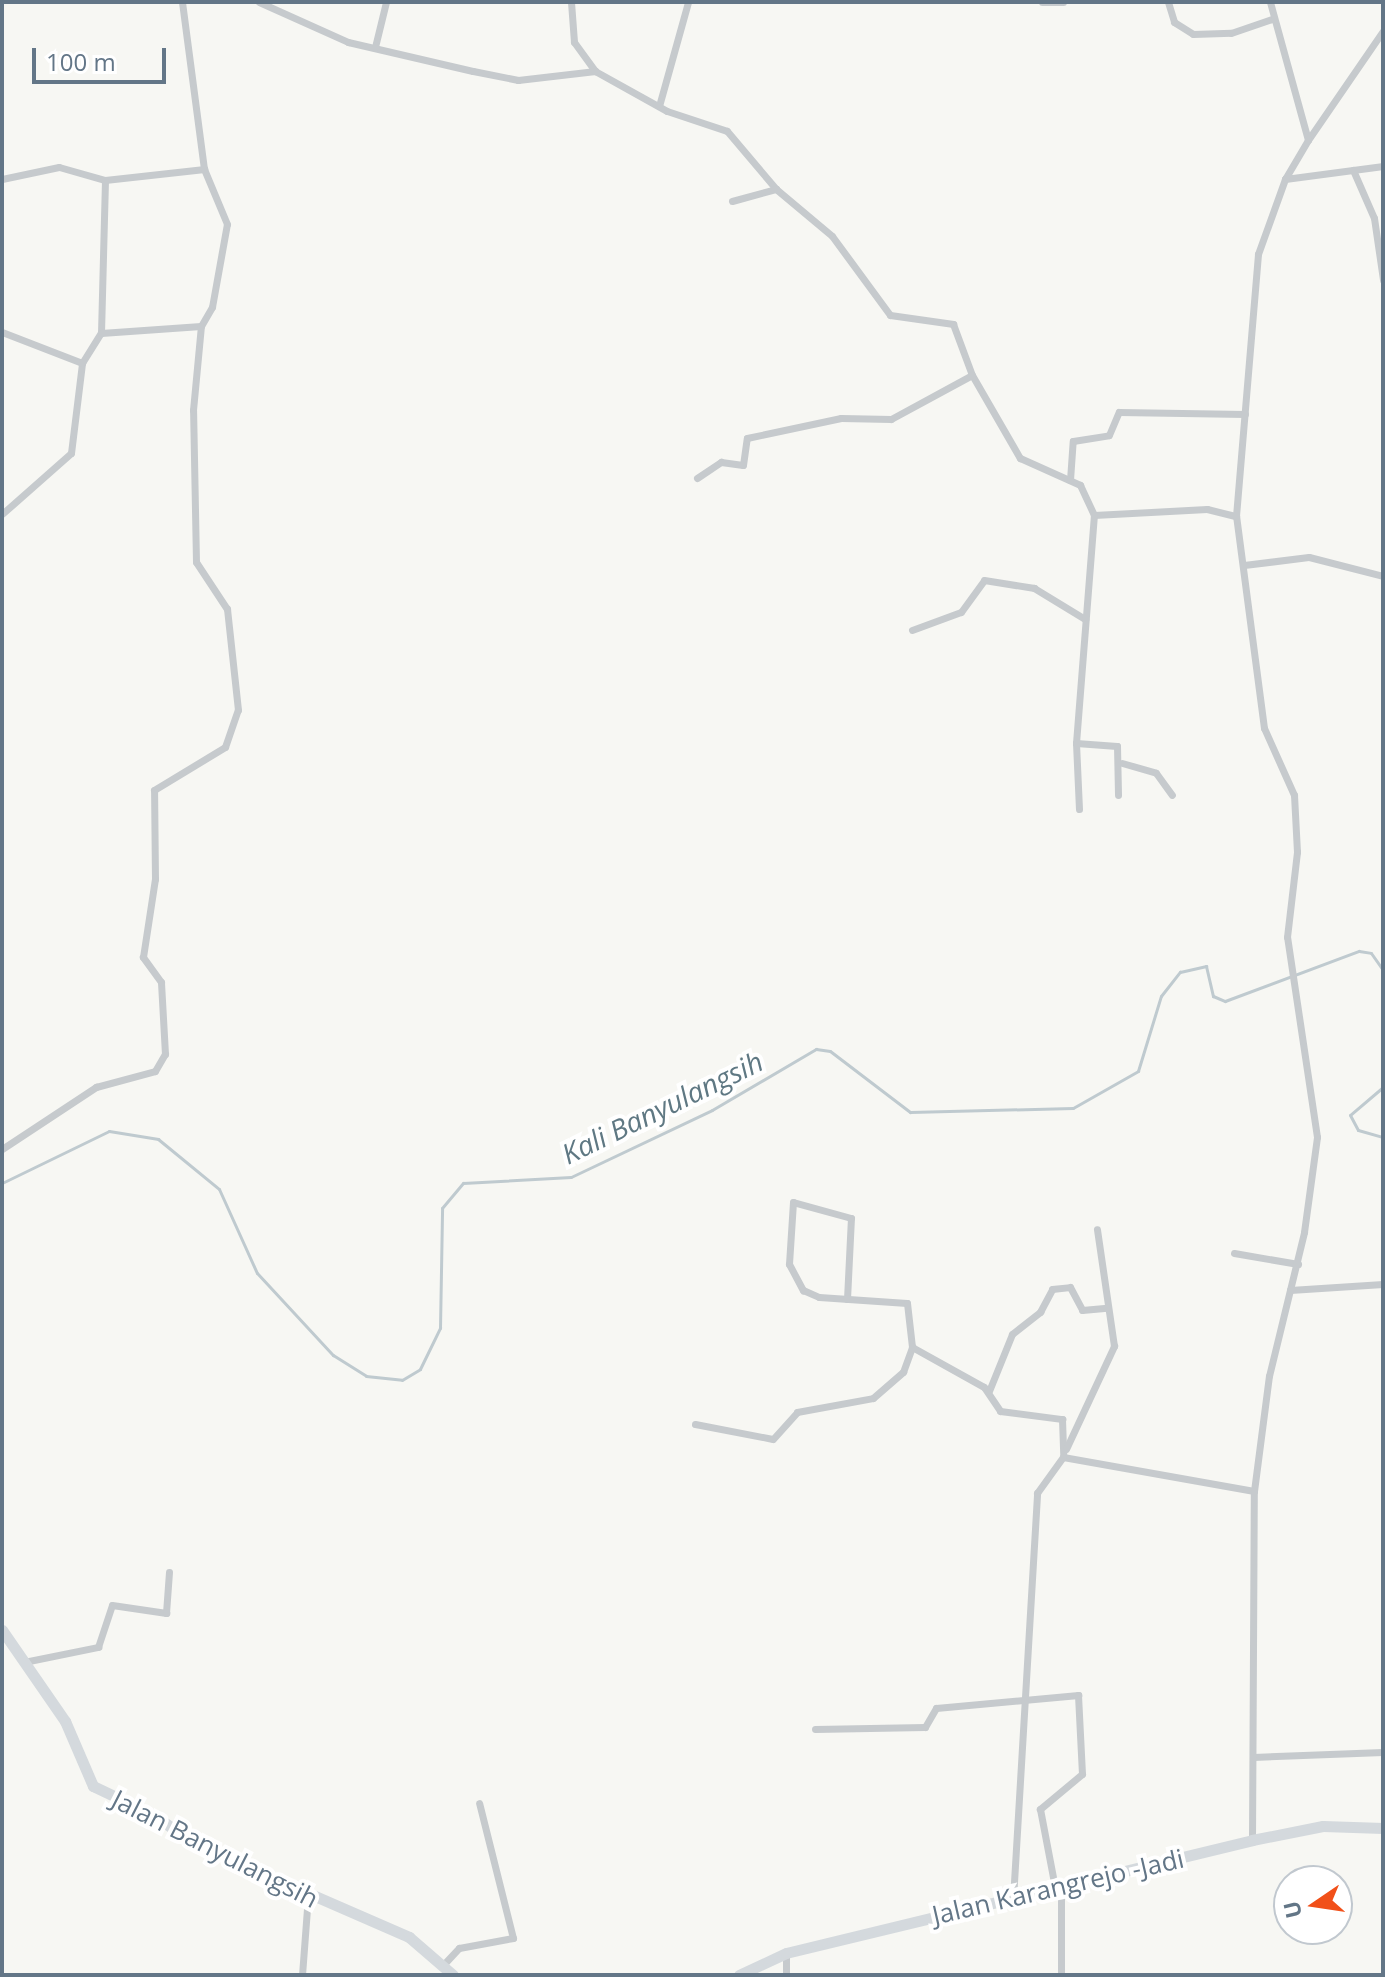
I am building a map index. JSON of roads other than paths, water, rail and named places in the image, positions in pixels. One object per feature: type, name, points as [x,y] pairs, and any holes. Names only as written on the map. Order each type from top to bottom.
[{"type":"street","points":[[2,1149],[96,1087],[155,1071],[165,1054],[161,982],[143,957],[155,879],[154,790],[225,747],[238,710],[227,609],[200,574],[195,552],[201,326],[212,307],[227,224],[204,169],[182,2]]},
{"type":"street","points":[[259,2],[375,47],[518,80],[595,71]]},
{"type":"street","points":[[375,47],[386,2]]},
{"type":"street","points":[[571,2],[574,42],[595,71],[659,106],[732,134],[776,189],[832,236],[890,315],[953,324],[972,375],[1020,458],[1070,480],[1094,515],[1076,743],[1079,809]]},
{"type":"street","points":[[659,106],[688,2]]},
{"type":"street","points":[[1042,2],[1063,2]]},
{"type":"street","points":[[1168,2],[1174,22],[1193,34],[1231,33],[1272,19]]},
{"type":"street","points":[[1270,2],[1272,19],[1308,140]]},
{"type":"street","points":[[1252,1840],[1254,1491],[1269,1376],[1298,1264],[1317,1121],[1290,969],[1294,795],[1264,728],[1236,516],[1257,262],[1285,179],[1383,31]]},
{"type":"street","points":[[1285,179],[1383,166]]},
{"type":"street","points":[[2,179],[59,167],[105,180],[204,169]]},
{"type":"street","points":[[1353,170],[1374,218],[1383,280]]},
{"type":"street","points":[[2,514],[26,488],[51,478],[71,453],[82,363],[101,333],[105,180]]},
{"type":"street","points":[[732,201],[776,189]]},
{"type":"street","points":[[101,333],[201,326]]},
{"type":"street","points":[[2,332],[82,363]]},
{"type":"street","points":[[697,478],[721,462],[743,465],[747,438],[841,418],[891,419],[972,375]]},
{"type":"street","points":[[1070,480],[1073,441],[1109,435],[1119,412],[1245,414]]},
{"type":"street","points":[[1094,515],[1207,509],[1236,516]]},
{"type":"street","points":[[1244,565],[1309,557],[1383,576]]},
{"type":"street","points":[[912,630],[961,612],[984,580],[1034,588],[1085,619]]},
{"type":"street","points":[[1076,743],[1115,744],[1122,763],[1118,795]]},
{"type":"street","points":[[1122,763],[1156,773],[1172,795]]},
{"type":"street","points":[[695,1424],[773,1439],[797,1412],[873,1398],[903,1372],[912,1347],[907,1303],[847,1299],[819,1297],[795,1279],[787,1224],[793,1202],[851,1218],[847,1299]]},
{"type":"street","points":[[1013,1901],[1022,1701],[1037,1493],[1064,1454],[1114,1346],[1107,1308],[1106,1256],[1097,1229]]},
{"type":"street","points":[[1234,1253],[1298,1264]]},
{"type":"street","points":[[1290,1290],[1383,1284]]},
{"type":"street","points":[[989,1391],[1012,1334],[1040,1312],[1052,1289],[1070,1287],[1082,1310],[1107,1308]]},
{"type":"street","points":[[912,1347],[989,1391],[1002,1412],[1062,1419],[1064,1454]]},
{"type":"street","points":[[1064,1454],[1254,1491]]},
{"type":"street","points":[[24,1662],[98,1647],[109,1606],[166,1613],[169,1572]]},
{"type":"street","name":"Jalan Banyulangsih","points":[[2,1630],[71,1731],[93,1786],[308,1896],[409,1937],[444,1964],[453,1975]]},
{"type":"street","points":[[815,1729],[925,1727],[936,1708],[1022,1701],[1072,1693],[1084,1707],[1080,1779],[1040,1809],[1058,1890],[1061,1975]]},
{"type":"street","points":[[1253,1757],[1383,1752]]},
{"type":"street","points":[[444,1964],[459,1948],[513,1938],[479,1803]]},
{"type":"street","name":"Jalan Karangrejo -Jadi","points":[[739,1975],[786,1953],[1013,1901],[1252,1840],[1333,1825],[1383,1828]]},
{"type":"street","points":[[302,1975],[308,1896]]},
{"type":"street","points":[[786,1953],[786,1975]]},
{"type":"waterway","name":"Kali Banyulangsih","points":[[2,1183],[109,1131],[158,1139],[219,1189],[257,1273],[333,1355],[366,1376],[402,1380],[420,1369],[440,1328],[442,1208],[463,1183],[571,1177],[712,1110],[816,1049],[830,1051],[910,1112],[1073,1108],[1138,1071],[1161,996],[1180,972],[1206,966],[1213,996],[1225,1001],[1359,951],[1371,953],[1383,970]]},
{"type":"waterway","name":"Kali Banyulangsih","points":[[1383,1087],[1350,1115],[1358,1130],[1383,1137]]}]
